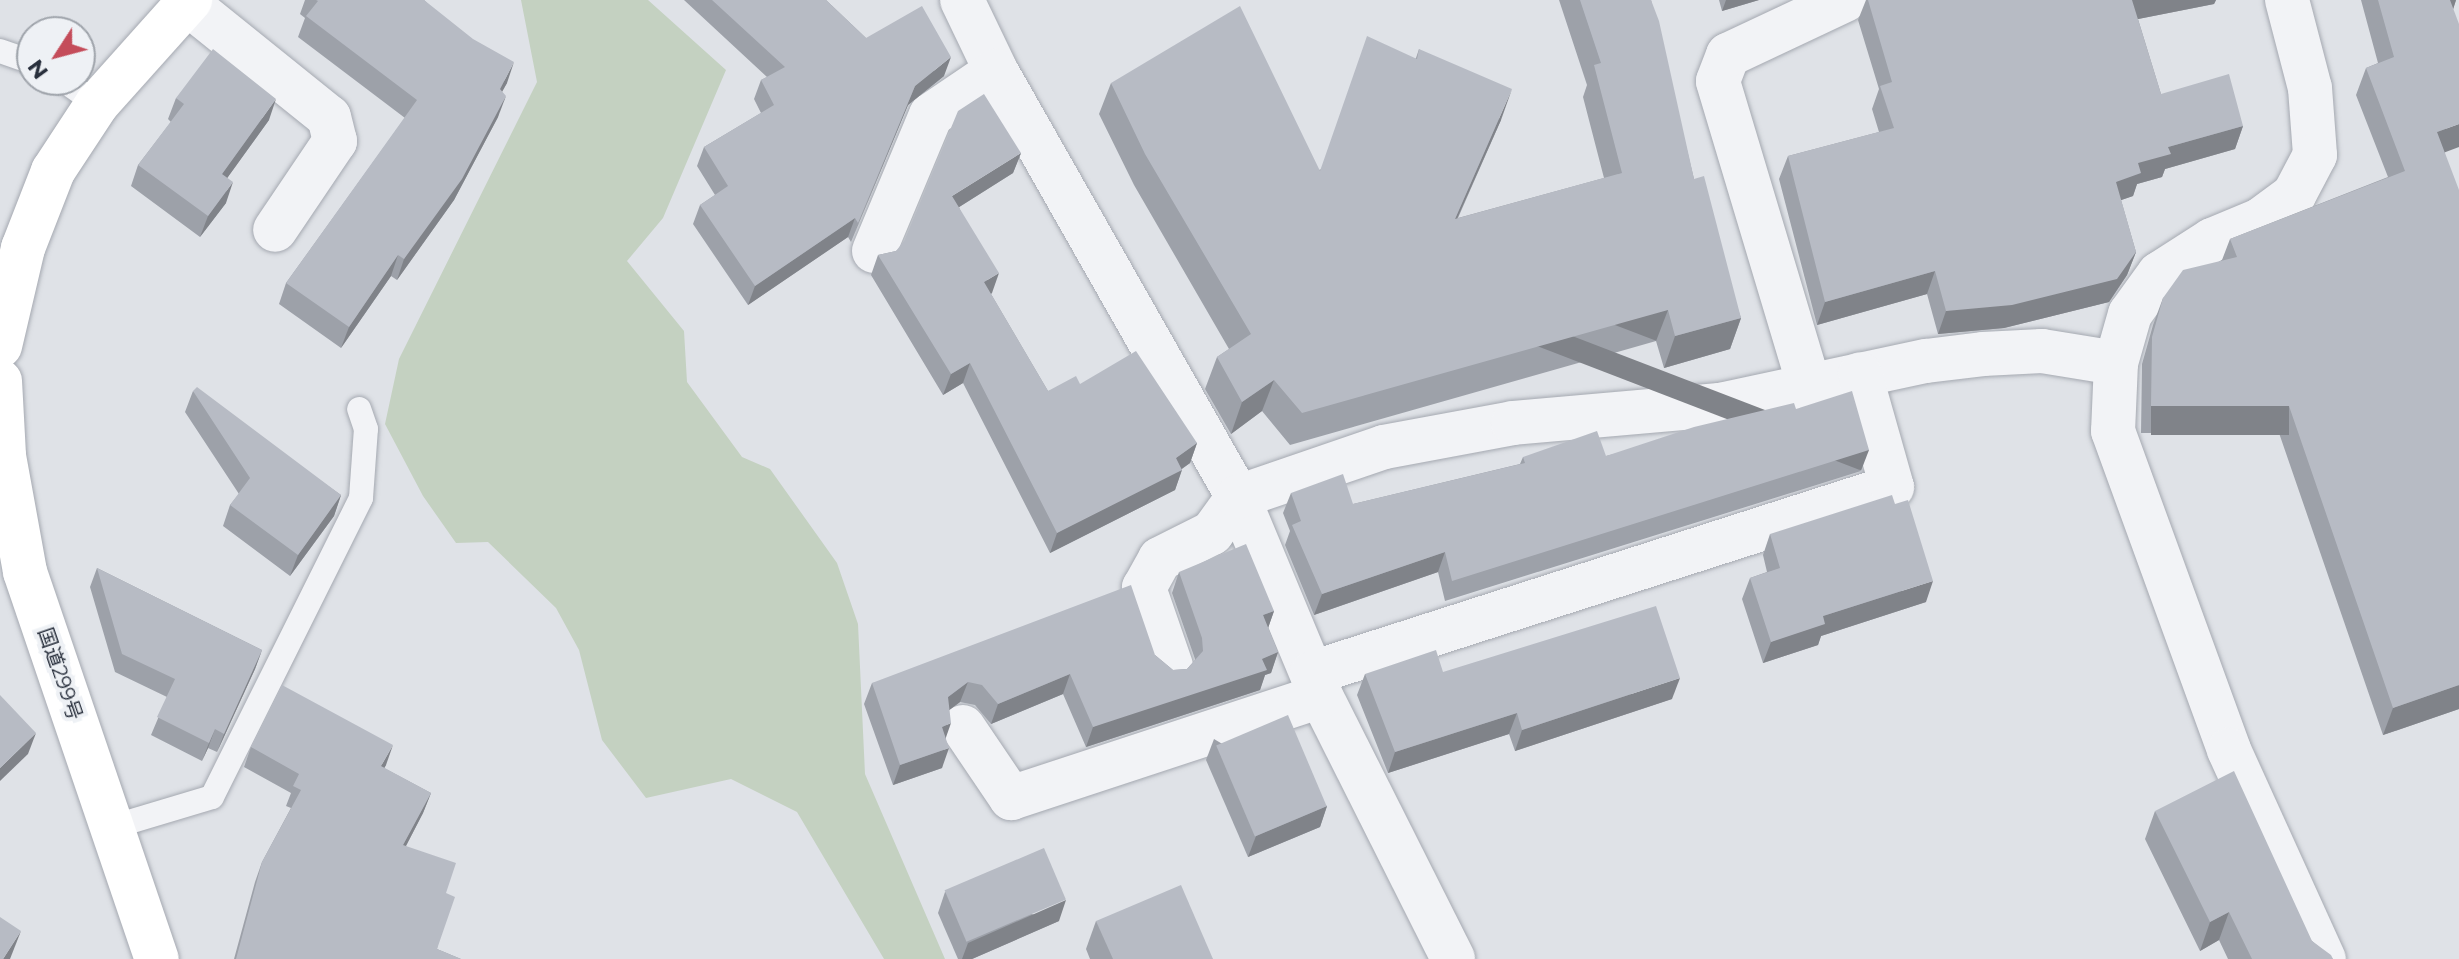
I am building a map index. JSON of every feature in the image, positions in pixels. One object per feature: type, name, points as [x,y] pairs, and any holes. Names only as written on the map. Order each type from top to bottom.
[{"type":"highway","points":[[96,79],[189,2]]},
{"type":"highway","points":[[0,346],[23,248],[79,96]]},
{"type":"highway","name":"国道299号","points":[[0,381],[2,457],[25,572],[157,959]]},
{"type":"street","points":[[962,0],[996,71],[1238,497],[1317,684],[1453,959]]},
{"type":"street","points":[[1809,385],[1718,81],[1728,55],[1845,0]]},
{"type":"street","points":[[2287,0],[2310,88],[2315,155],[2294,195],[2260,220],[2212,240],[2159,274],[2130,314],[2116,363],[2113,431],[2229,750],[2324,959]]},
{"type":"street","points":[[189,2],[329,117],[335,141],[275,230]]},
{"type":"street","points":[[874,251],[931,115],[996,71]]},
{"type":"street","points":[[1171,666],[1144,588],[1149,573],[1160,559],[1212,533],[1238,497],[1384,447],[1513,423],[1720,405],[1926,361],[2042,351],[2116,363]]},
{"type":"street","points":[[963,727],[1011,798],[1317,684],[1892,487],[1860,374]]},
{"type":"lane","points":[[112,827],[212,797],[361,498],[366,429],[359,409]]},
{"type":"green space","points":[[521,0],[648,0],[726,70],[663,218],[627,261],[684,331],[687,382],[742,457],[770,469],[837,563],[858,624],[865,774],[945,959],[884,959],[797,812],[731,779],[646,798],[602,740],[579,650],[556,608],[488,542],[456,543],[423,496],[385,424],[399,359],[537,82]]},
{"type":"building","points":[[316,0],[424,0],[473,39],[514,62],[500,89],[506,96],[462,179],[404,259],[398,255],[349,327],[286,283],[417,100],[306,16]]},
{"type":"building","points":[[712,0],[826,0],[866,38],[922,6],[951,57],[915,86],[858,223],[855,218],[755,286],[700,205],[728,186],[704,147],[774,105],[761,80],[785,67]]},
{"type":"building","points":[[1580,0],[1651,0],[1659,21],[1694,179],[1704,176],[1741,318],[1675,336],[1668,310],[1302,413],[1274,380],[1242,402],[1217,357],[1251,334],[1145,154],[1111,83],[1240,6],[1320,171],[1367,36],[1417,59],[1419,49],[1512,89],[1455,219],[1622,173],[1594,65],[1601,63]]},
{"type":"building","points":[[1868,0],[2132,0],[2161,94],[2229,74],[2243,126],[2168,147],[2171,154],[2138,163],[2141,173],[2116,182],[2136,252],[2117,279],[2012,305],[1946,311],[1935,271],[1825,302],[1788,156],[1894,128],[1880,86],[1892,82]]},
{"type":"building","points":[[2378,0],[2450,0],[2459,24],[2459,124],[2437,132],[2459,190],[2459,685],[2393,708],[2289,406],[2151,406],[2152,337],[2163,298],[2183,270],[2237,257],[2230,239],[2405,171],[2366,68],[2394,57]]},
{"type":"building","points":[[213,49],[276,99],[222,174],[233,182],[208,216],[138,165],[184,104],[176,98]]},
{"type":"building","points":[[984,94],[1021,153],[952,196],[999,273],[984,282],[1048,391],[1076,376],[1080,384],[1136,351],[1197,443],[1176,458],[1182,470],[1057,533],[970,363],[951,374],[878,255],[896,251],[904,241],[958,111]]},
{"type":"building","points":[[197,387],[341,495],[298,555],[230,505],[250,478],[193,391]]},
{"type":"building","points":[[1852,391],[1869,450],[1452,581],[1445,552],[1322,594],[1292,525],[1301,521],[1291,493],[1343,474],[1353,504],[1525,463],[1523,457],[1597,431],[1606,456],[1694,427],[1794,403],[1796,409]]},
{"type":"building","points":[[1892,495],[1895,504],[1908,500],[1933,581],[1823,616],[1825,624],[1771,642],[1750,578],[1780,568],[1770,534]]},
{"type":"building","points":[[1246,544],[1274,611],[1263,615],[1278,652],[1262,659],[1267,670],[1093,727],[1070,674],[998,704],[982,685],[968,682],[948,697],[951,723],[942,727],[949,748],[900,765],[872,683],[1131,585],[1155,655],[1173,670],[1187,669],[1203,651],[1202,638],[1179,572]]},
{"type":"building","points":[[97,568],[262,650],[224,734],[215,729],[209,743],[157,717],[175,679],[122,654]]},
{"type":"building","points":[[1656,606],[1680,678],[1522,730],[1517,713],[1395,752],[1365,674],[1436,650],[1443,672]]},
{"type":"building","points":[[282,685],[393,745],[381,766],[431,793],[403,845],[456,863],[446,893],[455,897],[437,949],[461,959],[236,959],[262,862],[301,790],[293,786],[299,774],[251,747]]},
{"type":"building","points":[[0,695],[36,733],[0,768]]},
{"type":"building","points":[[1288,715],[1327,806],[1255,837],[1216,745]]},
{"type":"building","points":[[2234,771],[2312,941],[2333,959],[2252,959],[2229,912],[2210,922],[2155,811]]},
{"type":"building","points":[[1044,848],[1066,900],[966,942],[945,890]]},
{"type":"building","points":[[1181,885],[1213,959],[1113,959],[1096,921]]},
{"type":"building","points":[[0,917],[21,931],[3,959],[0,959]]}]
